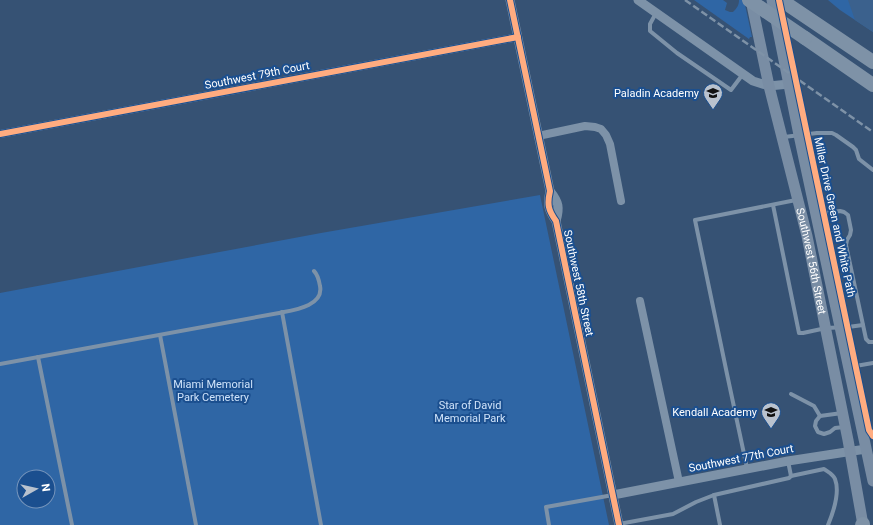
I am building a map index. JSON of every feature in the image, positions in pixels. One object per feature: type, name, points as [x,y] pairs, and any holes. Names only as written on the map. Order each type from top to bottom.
[{"type":"highway","points":[[750,0],[873,85]]},
{"type":"highway","points":[[781,0],[873,62]]},
{"type":"main road","name":"Southwest 56th Street","points":[[750,0],[781,137],[807,236],[850,451],[863,525]]},
{"type":"main road","name":"Southwest 56th Street","points":[[772,0],[840,327],[869,448],[873,481]]},
{"type":"street","name":"Southwest 58th Street","points":[[510,0],[550,191],[559,206],[556,221],[619,524]]},
{"type":"street","points":[[638,0],[756,83],[769,86],[789,84]]},
{"type":"street","name":"Southwest 79th Court","points":[[0,134],[518,37]]},
{"type":"street","points":[[538,136],[585,126],[592,126],[601,129],[606,135],[610,144],[621,201]]},
{"type":"street","points":[[640,301],[678,482]]},
{"type":"street","name":"Southwest 77th Court","points":[[613,494],[869,448]]},
{"type":"lane","points":[[657,13],[650,24],[650,31],[702,71],[731,90],[743,74]]},
{"type":"lane","points":[[781,137],[832,133],[853,147],[856,150],[859,159],[873,170]]},
{"type":"lane","points":[[748,469],[695,220],[798,200]]},
{"type":"lane","points":[[773,205],[799,333],[826,328],[848,328],[863,324]]},
{"type":"lane","points":[[816,214],[840,211],[844,212],[848,216],[851,230],[846,245],[866,339],[869,342],[873,342]]},
{"type":"lane","points":[[0,364],[300,308],[317,300],[321,293],[317,274],[314,271]]},
{"type":"lane","points":[[282,312],[321,525]]},
{"type":"lane","points":[[160,335],[196,525]]},
{"type":"lane","points":[[38,357],[72,525]]},
{"type":"lane","points":[[849,367],[873,363]]},
{"type":"lane","points":[[791,394],[814,406],[820,416]]},
{"type":"lane","points":[[842,413],[820,416],[815,423],[816,429],[821,433],[828,434],[835,428],[845,426]]},
{"type":"lane","points":[[788,462],[791,476]]},
{"type":"lane","points":[[619,524],[673,514],[696,502],[714,495],[824,469],[835,478],[837,488],[833,513],[828,525]]},
{"type":"lane","points":[[549,525],[546,507],[613,494]]},
{"type":"lane","points":[[714,495],[720,525]]},
{"type":"green space","points":[[694,0],[723,0],[727,3],[725,10],[733,12],[738,6],[739,0],[744,0],[752,37],[749,39]]},
{"type":"green space","points":[[828,0],[873,0],[873,32],[840,10]]},
{"type":"green space","points":[[540,195],[609,525],[0,525],[0,293],[321,233]]},
{"type":"shaded area","points":[[848,0],[873,0],[873,32],[855,20]]},
{"type":"railway","points":[[685,0],[873,132]]},
{"type":"cycle path","points":[[510,0],[550,191],[549,207],[551,214],[556,221],[619,525]]},
{"type":"cycle path","name":"Miller Drive Green and White Path","points":[[779,0],[869,430],[873,436]]},
{"type":"cycle path","points":[[0,134],[518,37]]},
{"type":"place","name":"Paladin Academy","points":[[713,110]]},
{"type":"place","name":"Kendall Academy","points":[[771,429]]},
{"type":"park label","name":"Miami Memorial Park Cemetery","points":[[213,390]]},
{"type":"park label","name":"Star of David Memorial Park","points":[[470,411]]}]
